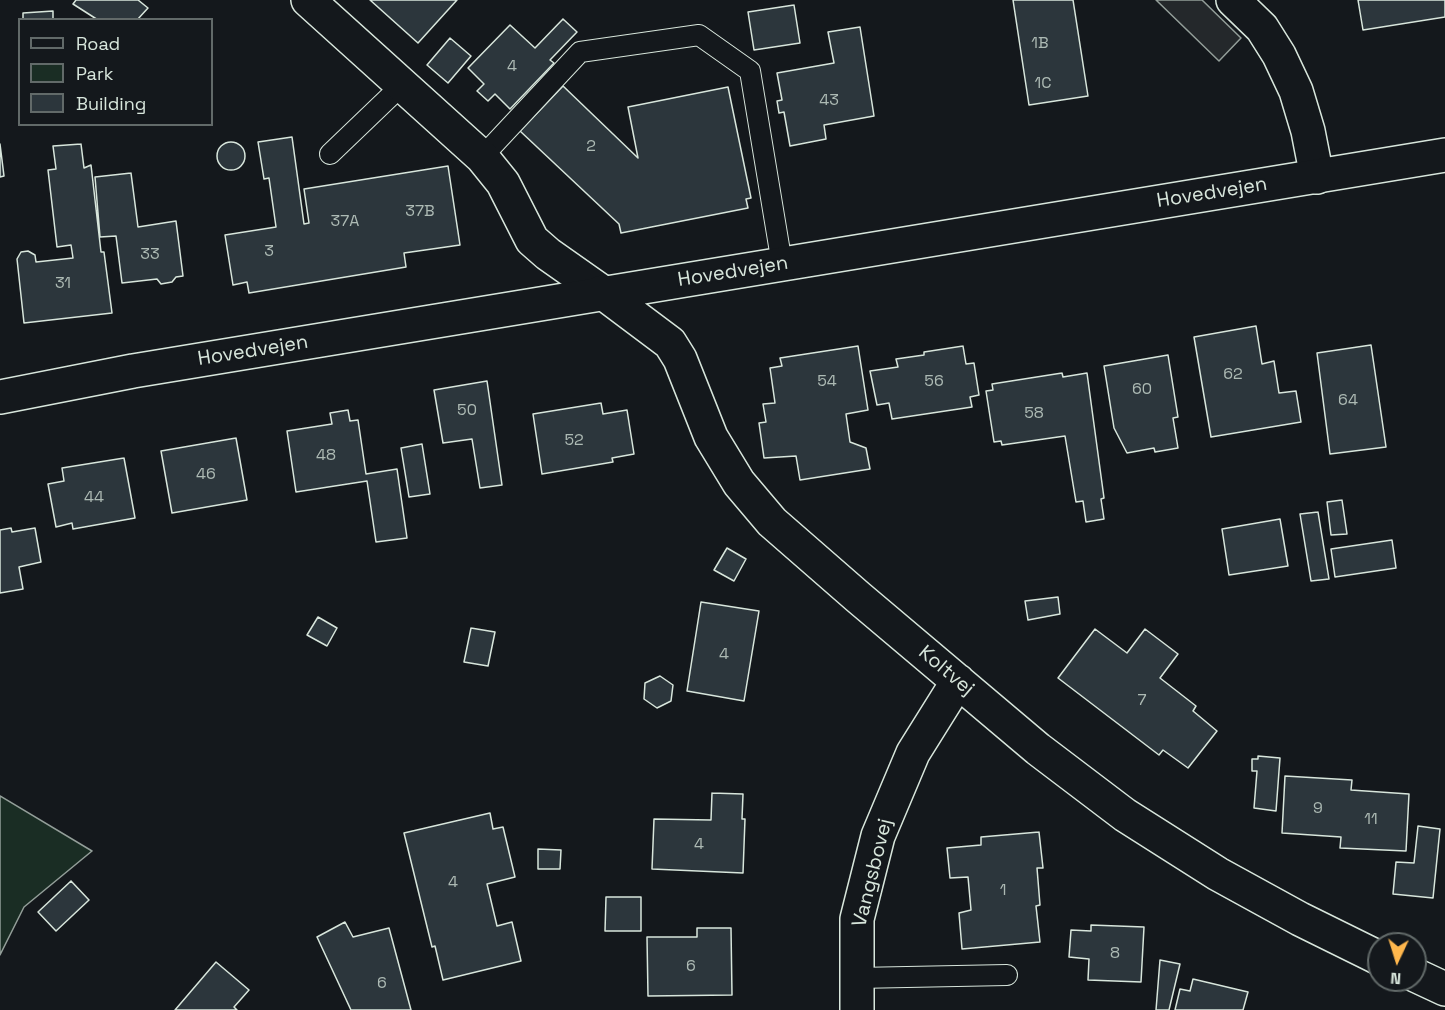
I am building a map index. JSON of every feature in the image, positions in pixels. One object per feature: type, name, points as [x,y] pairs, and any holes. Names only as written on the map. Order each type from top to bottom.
[{"type":"street","name":"Koltvej","points":[[308,0],[482,157],[503,183],[532,240],[670,343],[680,359],[711,437],[739,483],[772,522],[1038,749],[1125,815],[1218,874],[1367,952]]},
{"type":"street","points":[[1233,0],[1262,28],[1279,55],[1296,91],[1308,131],[1317,177]]},
{"type":"street","name":"Hovedvejen","points":[[7,396],[98,376],[1445,155]]},
{"type":"street","name":"Vangsbovej","points":[[857,1010],[857,919],[878,836],[913,753],[958,681]]},
{"type":"street","points":[[1427,981],[1445,989]]},
{"type":"lane","points":[[482,157],[580,51],[699,35],[750,71],[782,264]]},
{"type":"lane","points":[[330,154],[402,86]]},
{"type":"lane","points":[[857,978],[1007,975]]},
{"type":"green space","points":[[0,796],[92,851],[24,907],[0,955]]},
{"type":"shaded area","points":[[1156,0],[1202,0],[1241,38],[1219,61]]},
{"type":"building","points":[[76,0],[138,0],[148,8],[139,18],[95,18],[73,4]]},
{"type":"building","points":[[370,0],[457,0],[418,43]]},
{"type":"building","points":[[1013,0],[1073,0],[1088,96],[1029,105]]},
{"type":"building","points":[[1358,0],[1445,0],[1445,17],[1363,30]]},
{"type":"building","points":[[794,5],[800,43],[754,50],[748,12]]},
{"type":"building","points":[[53,11],[53,18],[23,18],[23,13]]},
{"type":"building","points":[[563,19],[577,32],[550,60],[554,63],[510,109],[495,94],[488,101],[477,91],[484,84],[468,68],[510,25],[535,48]]},
{"type":"building","points":[[860,27],[874,116],[824,125],[826,139],[790,146],[784,112],[779,113],[777,101],[782,100],[777,73],[834,63],[828,32]]},
{"type":"building","points":[[450,38],[471,56],[448,83],[427,65]]},
{"type":"building","points":[[563,86],[638,158],[628,107],[728,87],[751,198],[746,199],[748,208],[621,233],[619,224],[520,131]]},
{"type":"building","points":[[292,137],[304,224],[309,223],[304,189],[448,166],[460,245],[404,253],[406,267],[249,293],[247,282],[233,285],[225,235],[276,227],[269,178],[264,179],[258,142]]},
{"type":"building","points":[[231,142],[241,146],[245,156],[241,166],[231,170],[221,166],[217,156],[221,146]]},
{"type":"building","points":[[0,144],[4,176],[0,177]]},
{"type":"building","points":[[81,144],[84,168],[91,165],[101,252],[104,252],[112,313],[24,323],[17,259],[21,252],[28,251],[35,255],[36,262],[73,258],[71,245],[57,247],[48,170],[56,169],[53,146]]},
{"type":"building","points":[[131,173],[138,227],[176,221],[183,276],[176,277],[172,282],[161,284],[157,279],[122,283],[116,236],[100,237],[95,177]]},
{"type":"building","points":[[1256,326],[1262,364],[1274,361],[1279,393],[1296,391],[1301,422],[1211,437],[1194,337]]},
{"type":"building","points":[[1371,345],[1386,447],[1330,454],[1317,353]]},
{"type":"building","points":[[858,346],[868,410],[846,414],[850,442],[866,448],[870,469],[800,480],[796,456],[764,458],[759,423],[766,422],[763,404],[775,403],[770,368],[782,366],[780,358]]},
{"type":"building","points":[[963,346],[966,364],[974,363],[979,395],[970,397],[972,407],[892,419],[889,403],[877,405],[870,371],[898,367],[896,359]]},
{"type":"building","points":[[1168,355],[1178,417],[1173,418],[1178,448],[1155,452],[1154,448],[1127,453],[1114,428],[1104,366]]},
{"type":"building","points":[[1062,373],[1063,377],[1087,373],[1104,498],[1101,499],[1104,519],[1086,522],[1083,501],[1076,502],[1065,436],[1002,445],[1001,441],[994,442],[986,391],[993,390],[992,384]]},
{"type":"building","points":[[487,381],[502,485],[480,488],[472,439],[443,443],[434,390]]},
{"type":"building","points":[[601,403],[603,414],[627,410],[634,454],[612,458],[613,462],[542,474],[533,414]]},
{"type":"building","points":[[348,410],[350,421],[358,420],[366,474],[397,469],[407,538],[376,542],[367,481],[296,492],[287,431],[332,424],[330,413]]},
{"type":"building","points":[[236,438],[247,500],[172,513],[161,451]]},
{"type":"building","points":[[422,444],[430,494],[409,497],[401,448]]},
{"type":"building","points":[[124,458],[135,518],[73,529],[72,523],[56,527],[48,484],[64,481],[62,468]]},
{"type":"building","points":[[1342,500],[1347,534],[1331,535],[1327,502]]},
{"type":"building","points":[[1318,512],[1329,579],[1311,581],[1300,514]]},
{"type":"building","points":[[1280,519],[1288,566],[1229,575],[1222,529]]},
{"type":"building","points":[[11,528],[12,532],[35,528],[41,562],[19,567],[23,589],[0,593],[0,530]]},
{"type":"building","points":[[1392,540],[1396,568],[1335,577],[1331,549]]},
{"type":"building","points":[[727,548],[746,559],[734,581],[714,570]]},
{"type":"building","points":[[1058,597],[1060,614],[1028,620],[1025,601]]},
{"type":"building","points":[[701,602],[759,611],[744,701],[687,691]]},
{"type":"building","points":[[318,617],[337,628],[327,646],[307,635]]},
{"type":"building","points":[[471,628],[495,632],[488,666],[464,662]]},
{"type":"building","points":[[1095,629],[1127,653],[1145,629],[1178,654],[1160,678],[1196,706],[1193,711],[1217,731],[1188,768],[1163,750],[1159,755],[1058,678]]},
{"type":"building","points":[[660,676],[673,685],[671,701],[657,708],[644,699],[645,683]]},
{"type":"building","points":[[1258,756],[1280,758],[1276,811],[1254,808],[1257,771],[1252,771],[1252,759],[1258,759]]},
{"type":"building","points":[[1285,776],[1352,780],[1351,790],[1409,794],[1406,851],[1340,848],[1341,837],[1282,833]]},
{"type":"building","points":[[712,793],[743,794],[742,819],[745,819],[743,873],[652,869],[654,819],[711,820]]},
{"type":"building","points":[[490,813],[493,829],[503,827],[515,877],[487,884],[497,926],[512,922],[521,961],[443,980],[435,946],[432,947],[404,833]]},
{"type":"building","points":[[1418,826],[1440,829],[1433,898],[1393,894],[1396,862],[1414,863]]},
{"type":"building","points":[[1039,832],[1043,868],[1037,868],[1040,905],[1036,906],[1040,942],[962,949],[959,913],[971,910],[968,877],[950,878],[947,848],[981,845],[981,837]]},
{"type":"building","points":[[538,849],[561,850],[560,869],[538,869]]},
{"type":"building","points":[[71,881],[89,900],[56,931],[38,912]]},
{"type":"building","points":[[606,897],[641,897],[641,931],[605,931]]},
{"type":"building","points":[[345,922],[353,937],[389,928],[411,1010],[351,1010],[317,937]]},
{"type":"building","points":[[1091,925],[1144,927],[1141,982],[1088,980],[1089,959],[1069,957],[1071,930],[1091,931]]},
{"type":"building","points":[[697,928],[731,928],[732,995],[648,996],[647,937],[697,937]]},
{"type":"building","points":[[1160,960],[1180,964],[1169,1010],[1156,1010]]},
{"type":"building","points":[[216,962],[249,990],[234,1007],[237,1010],[175,1010]]},
{"type":"building","points":[[1193,979],[1248,992],[1243,1010],[1175,1010],[1180,989],[1190,991]]}]
